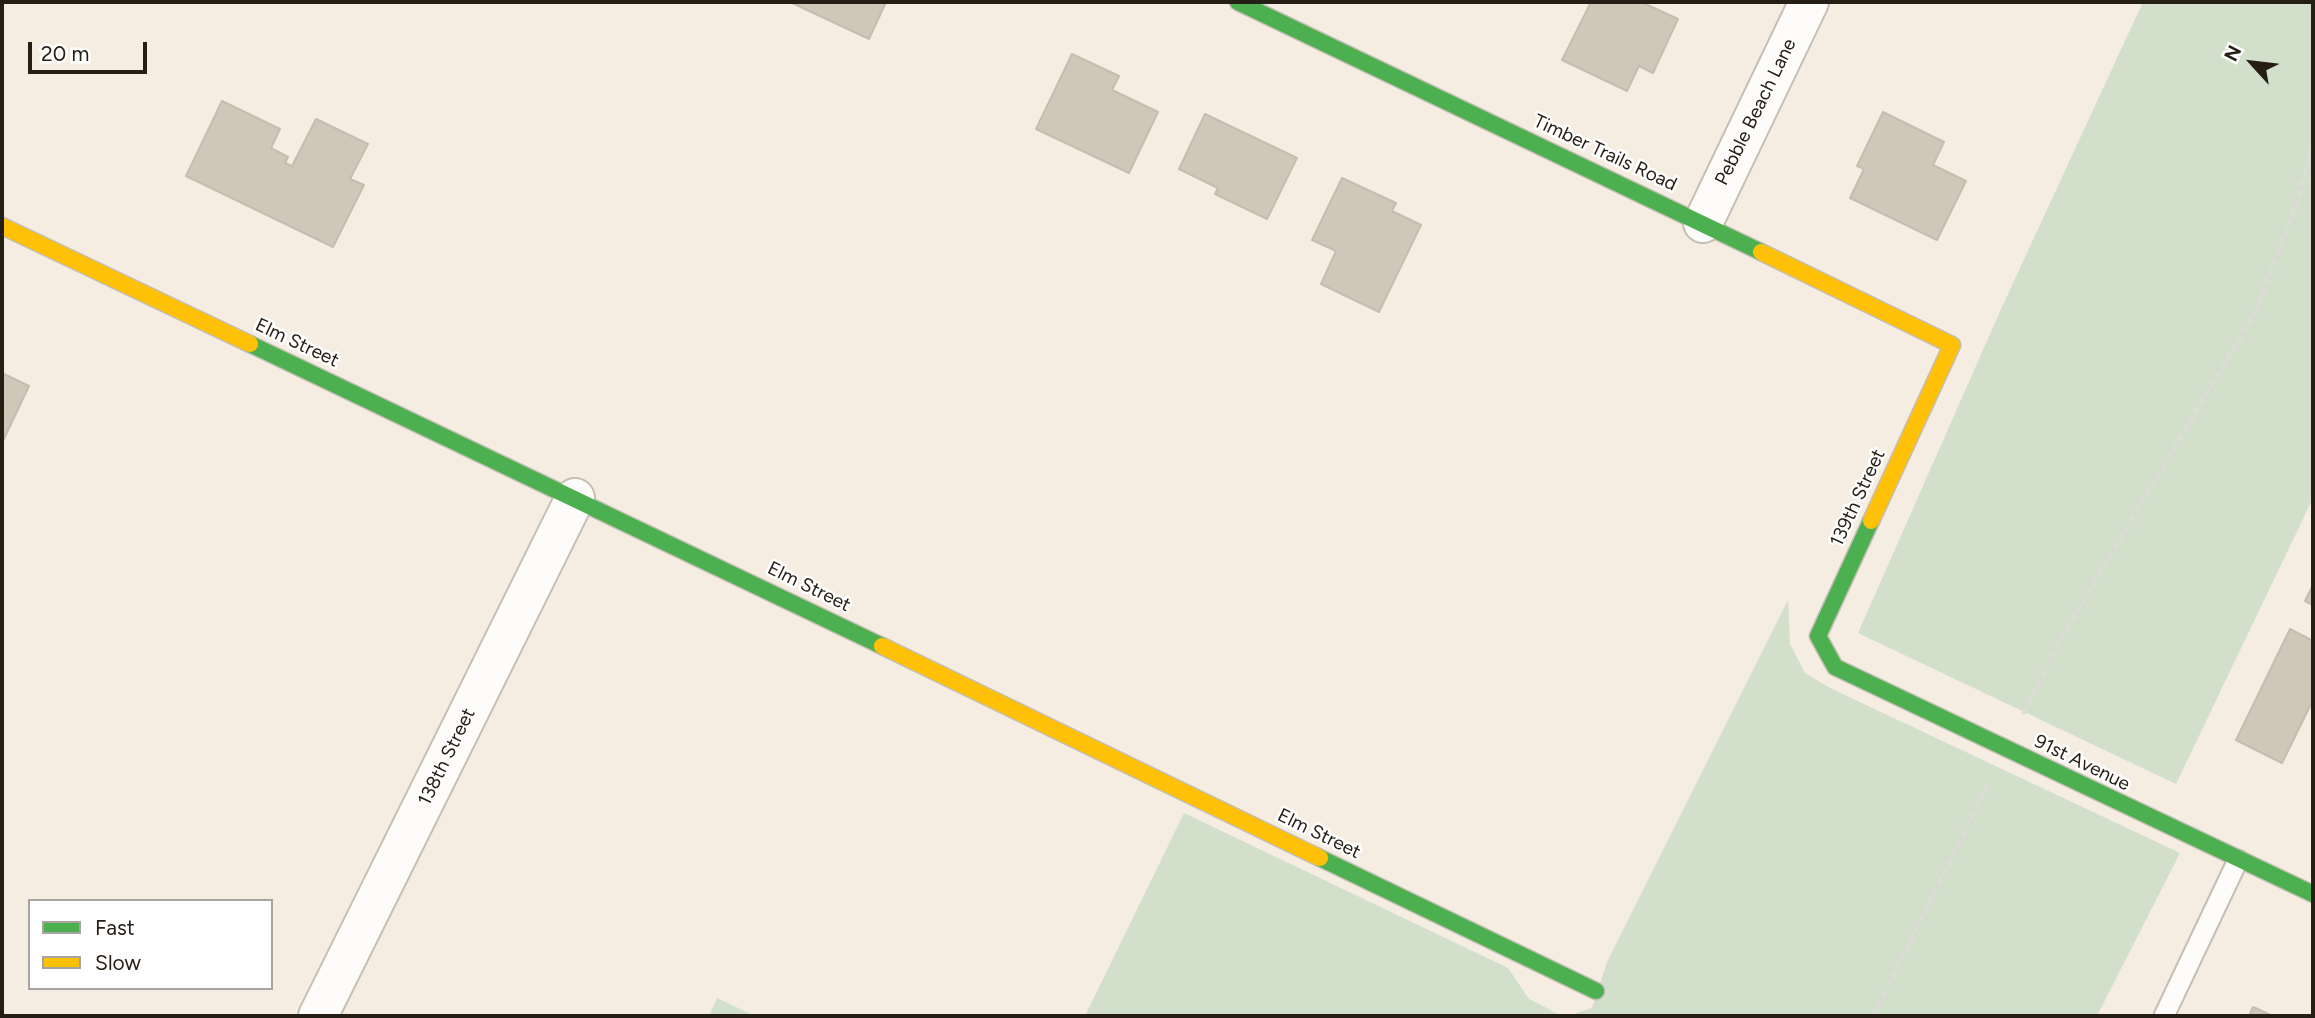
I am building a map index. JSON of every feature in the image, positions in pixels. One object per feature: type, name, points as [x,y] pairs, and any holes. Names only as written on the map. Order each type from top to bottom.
[{"type":"street","name":"Timber Trails Road","points":[[1238,2],[1703,223],[1952,345]]},
{"type":"street","name":"Pebble Beach Lane","points":[[1703,223],[1809,2]]},
{"type":"street","name":"Elm Street","points":[[2,226],[575,498],[1595,991]]},
{"type":"street","name":"139th Street","points":[[1835,667],[1818,636],[1952,345]]},
{"type":"street","name":"138th Street","points":[[318,1016],[575,498]]},
{"type":"street","name":"91st Avenue","points":[[1835,667],[2313,894]]},
{"type":"lane","points":[[2164,1016],[2238,860]]},
{"type":"path","points":[[1873,1016],[2062,637],[2256,311],[2297,203],[2313,143]]},
{"type":"green space","points":[[2143,2],[2313,2],[2313,498],[2176,784],[1858,633],[2002,307]]},
{"type":"green space","points":[[1788,600],[1790,644],[1805,673],[1830,688],[2180,853],[2097,1016],[1567,1016],[1592,1008],[1607,962]]},
{"type":"green space","points":[[1184,813],[1508,968],[1529,999],[1562,1016],[1085,1016]]},
{"type":"green space","points":[[717,998],[755,1016],[709,1016]]},
{"type":"building","points":[[790,2],[886,2],[869,39]]},
{"type":"building","points":[[1591,2],[1641,2],[1678,19],[1653,73],[1639,66],[1627,91],[1562,60]]},
{"type":"building","points":[[1072,54],[1119,76],[1112,90],[1158,112],[1129,173],[1036,129]]},
{"type":"building","points":[[222,101],[280,129],[271,148],[288,157],[285,163],[292,166],[316,119],[368,144],[350,179],[364,185],[333,247],[186,176]]},
{"type":"building","points":[[1883,112],[1944,142],[1933,165],[1966,181],[1937,240],[1850,198],[1864,169],[1857,166]]},
{"type":"building","points":[[1205,114],[1297,158],[1267,219],[1215,194],[1218,188],[1179,169]]},
{"type":"building","points":[[1342,178],[1396,203],[1392,211],[1421,225],[1379,312],[1321,284],[1336,251],[1312,240]]},
{"type":"building","points":[[2,373],[29,386],[2,443]]},
{"type":"building","points":[[2313,585],[2313,605],[2305,601]]},
{"type":"building","points":[[2290,629],[2313,641],[2313,700],[2282,763],[2236,740]]},
{"type":"building","points":[[2253,1007],[2273,1016],[2249,1016]]},
{"type":"traffic: fast","points":[[1238,2],[1761,252]]},
{"type":"traffic: fast","points":[[250,344],[882,646]]},
{"type":"traffic: fast","points":[[1871,521],[1818,636],[1835,667],[2313,894]]},
{"type":"traffic: fast","points":[[1320,858],[1596,991]]},
{"type":"traffic: slow","points":[[2,226],[250,344]]},
{"type":"traffic: slow","points":[[1761,252],[1952,345],[1871,521]]},
{"type":"traffic: slow","points":[[882,646],[1320,858]]}]
